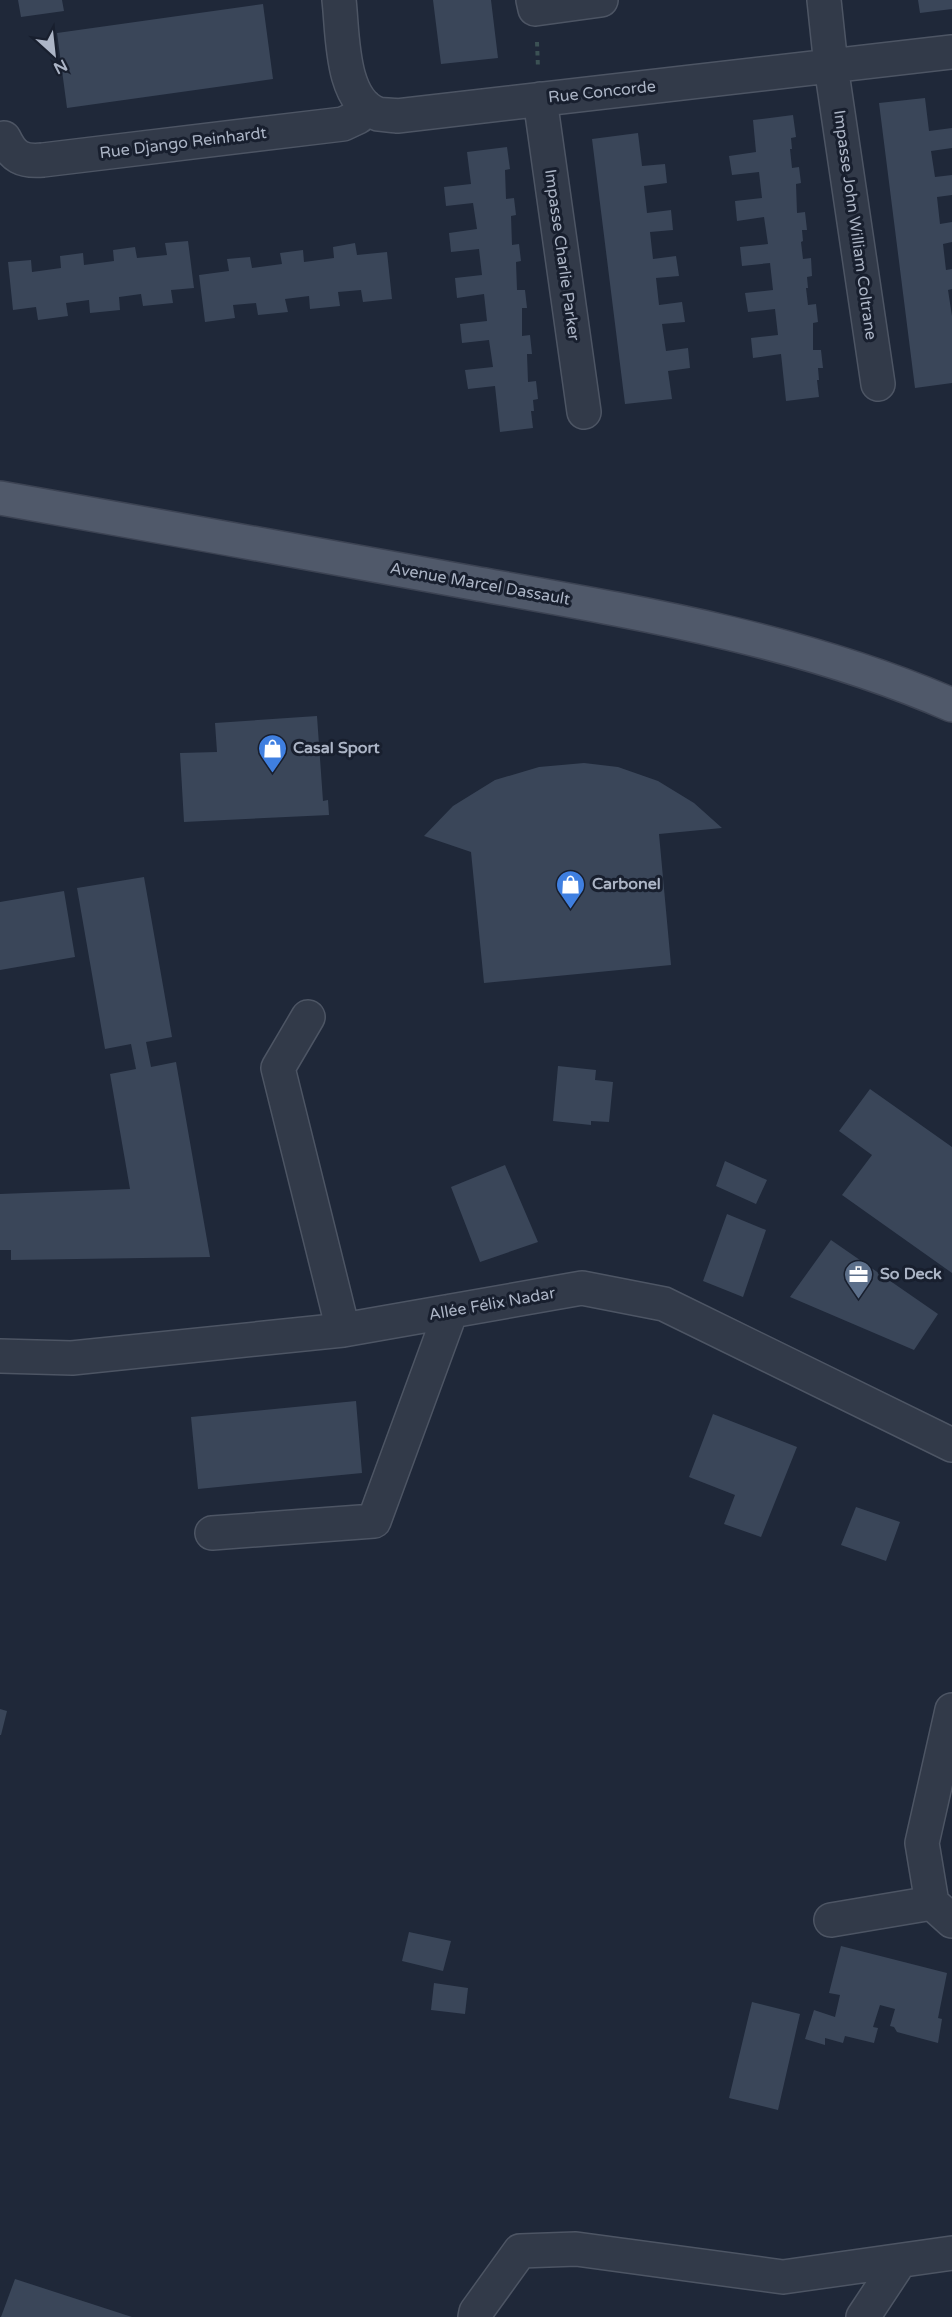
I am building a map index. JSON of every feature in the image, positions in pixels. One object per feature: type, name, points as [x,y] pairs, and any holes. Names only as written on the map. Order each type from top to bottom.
[{"type":"main road","name":"Avenue Marcel Dassault","points":[[0,498],[620,609],[814,654],[952,705]]},
{"type":"street","points":[[339,0],[348,77],[354,94],[365,106]]},
{"type":"street","points":[[534,4],[601,0]]},
{"type":"street","name":"Impasse John William Coltrane","points":[[824,0],[831,66],[878,384]]},
{"type":"street","name":"Rue Concorde","points":[[365,106],[378,114],[397,116],[952,52]]},
{"type":"street","name":"Impasse Charlie Parker","points":[[540,99],[584,412]]},
{"type":"street","name":"Rue Django Reinhardt","points":[[4,138],[10,151],[27,161],[43,160],[343,124],[358,117],[365,106]]},
{"type":"street","points":[[308,1017],[278,1068],[343,1330]]},
{"type":"street","name":"Allée Félix Nadar","points":[[0,1356],[72,1358],[343,1330],[582,1288],[663,1304],[952,1445]]},
{"type":"street","points":[[212,1533],[374,1521],[452,1311]]},
{"type":"street","points":[[831,1920],[942,1912],[921,1844],[952,1710]]},
{"type":"street","points":[[475,2317],[476,2312],[520,2251],[576,2249],[783,2277],[952,2253]]},
{"type":"street","points":[[863,2317],[900,2261]]},
{"type":"path","points":[[534,4],[540,99]]},
{"type":"building","points":[[18,0],[62,0],[64,11],[21,17]]},
{"type":"building","points":[[433,0],[491,0],[498,58],[441,64]]},
{"type":"building","points":[[918,0],[952,0],[952,9],[920,13]]},
{"type":"building","points":[[263,4],[273,79],[67,108],[57,33]]},
{"type":"building","points":[[925,98],[929,131],[952,128],[952,148],[931,151],[935,177],[952,175],[952,195],[937,197],[940,224],[952,222],[952,242],[943,244],[946,270],[952,269],[952,289],[948,290],[952,316],[952,383],[915,388],[879,103]]},
{"type":"building","points":[[793,115],[796,137],[791,138],[792,168],[799,167],[801,183],[796,184],[797,213],[805,212],[807,230],[802,230],[803,259],[811,258],[812,276],[807,277],[808,288],[806,288],[808,305],[816,304],[818,322],[813,323],[813,350],[821,350],[823,368],[818,368],[819,397],[786,401],[781,354],[753,358],[751,338],[778,335],[775,309],[748,312],[745,293],[773,290],[770,263],[742,266],[740,247],[768,244],[764,217],[737,221],[735,201],[762,198],[759,172],[732,175],[729,156],[756,152],[753,120]]},
{"type":"building","points":[[638,133],[642,166],[665,164],[667,183],[644,186],[647,213],[671,210],[673,230],[650,232],[653,259],[676,256],[679,276],[656,278],[659,305],[682,302],[685,322],[662,324],[666,351],[688,348],[690,368],[668,371],[672,399],[625,404],[592,139]]},
{"type":"building","points":[[507,147],[510,169],[505,170],[506,199],[514,198],[516,215],[511,216],[512,245],[519,244],[521,261],[516,262],[517,290],[525,290],[527,308],[522,308],[522,336],[530,335],[532,354],[527,354],[528,382],[536,381],[538,399],[533,400],[534,411],[531,411],[533,428],[500,432],[495,386],[468,389],[465,370],[493,367],[489,340],[462,343],[460,324],[487,321],[484,294],[457,298],[455,278],[482,275],[479,249],[451,252],[449,233],[477,229],[473,203],[446,206],[444,187],[471,184],[467,152]]},
{"type":"building","points":[[188,241],[194,288],[171,290],[173,303],[143,306],[141,294],[119,297],[120,310],[90,313],[89,300],[66,303],[68,316],[38,320],[36,307],[13,310],[8,262],[31,260],[32,272],[61,268],[60,256],[83,253],[84,265],[114,261],[113,250],[135,247],[137,258],[167,255],[165,243]]},
{"type":"building","points":[[355,243],[357,255],[387,252],[392,299],[363,302],[361,290],[338,292],[340,306],[310,309],[309,296],[285,299],[288,312],[258,315],[256,303],[233,305],[235,318],[205,322],[199,275],[229,271],[227,259],[250,257],[252,268],[282,264],[280,253],[303,250],[304,262],[334,258],[333,247]]},
{"type":"building","points":[[317,716],[323,801],[328,800],[329,815],[184,822],[180,753],[217,752],[215,723]]},
{"type":"building","name":"Carbonel","points":[[584,763],[618,767],[658,781],[694,803],[722,828],[659,834],[671,965],[484,983],[471,852],[424,836],[453,806],[495,780],[539,767]]},
{"type":"building","points":[[144,877],[172,1037],[146,1042],[151,1067],[176,1062],[210,1257],[11,1260],[11,1250],[0,1250],[0,1194],[130,1189],[110,1074],[136,1069],[131,1044],[105,1049],[77,888]]},
{"type":"building","points":[[64,891],[75,957],[0,970],[0,902]]},
{"type":"building","points":[[558,1066],[596,1070],[595,1080],[613,1082],[609,1122],[591,1121],[591,1125],[553,1121]]},
{"type":"building","points":[[870,1089],[952,1147],[952,1273],[842,1195],[872,1155],[839,1131]]},
{"type":"building","points":[[725,1161],[767,1180],[756,1204],[716,1186]]},
{"type":"building","points":[[505,1165],[538,1242],[480,1262],[451,1187]]},
{"type":"building","points":[[727,1214],[766,1230],[743,1297],[703,1281]]},
{"type":"building","points":[[831,1240],[938,1314],[914,1350],[790,1297]]},
{"type":"building","points":[[356,1401],[362,1473],[198,1489],[191,1417]]},
{"type":"building","points":[[713,1414],[797,1447],[761,1537],[724,1524],[735,1495],[689,1477]]},
{"type":"building","points":[[856,1507],[900,1522],[886,1561],[841,1545]]},
{"type":"building","points":[[0,1709],[7,1711],[1,1735],[0,1735]]},
{"type":"building","points":[[409,1932],[451,1941],[443,1971],[402,1961]]},
{"type":"building","points":[[841,1946],[947,1973],[938,2018],[942,2019],[938,2043],[897,2032],[894,2027],[890,2026],[895,2009],[880,2005],[873,2027],[878,2028],[874,2043],[845,2036],[843,2043],[825,2038],[825,2045],[805,2039],[814,2010],[835,2017],[840,1995],[829,1993]]},
{"type":"building","points":[[434,1983],[468,1988],[465,2014],[431,2010]]},
{"type":"building","points":[[752,2002],[800,2014],[778,2110],[729,2098]]},
{"type":"building","points":[[15,2279],[132,2317],[1,2317]]},
{"type":"place","name":"Casal Sport","points":[[272,774]]},
{"type":"place","name":"Carbonel","points":[[571,910]]},
{"type":"place","name":"So Deck","points":[[859,1300]]}]
